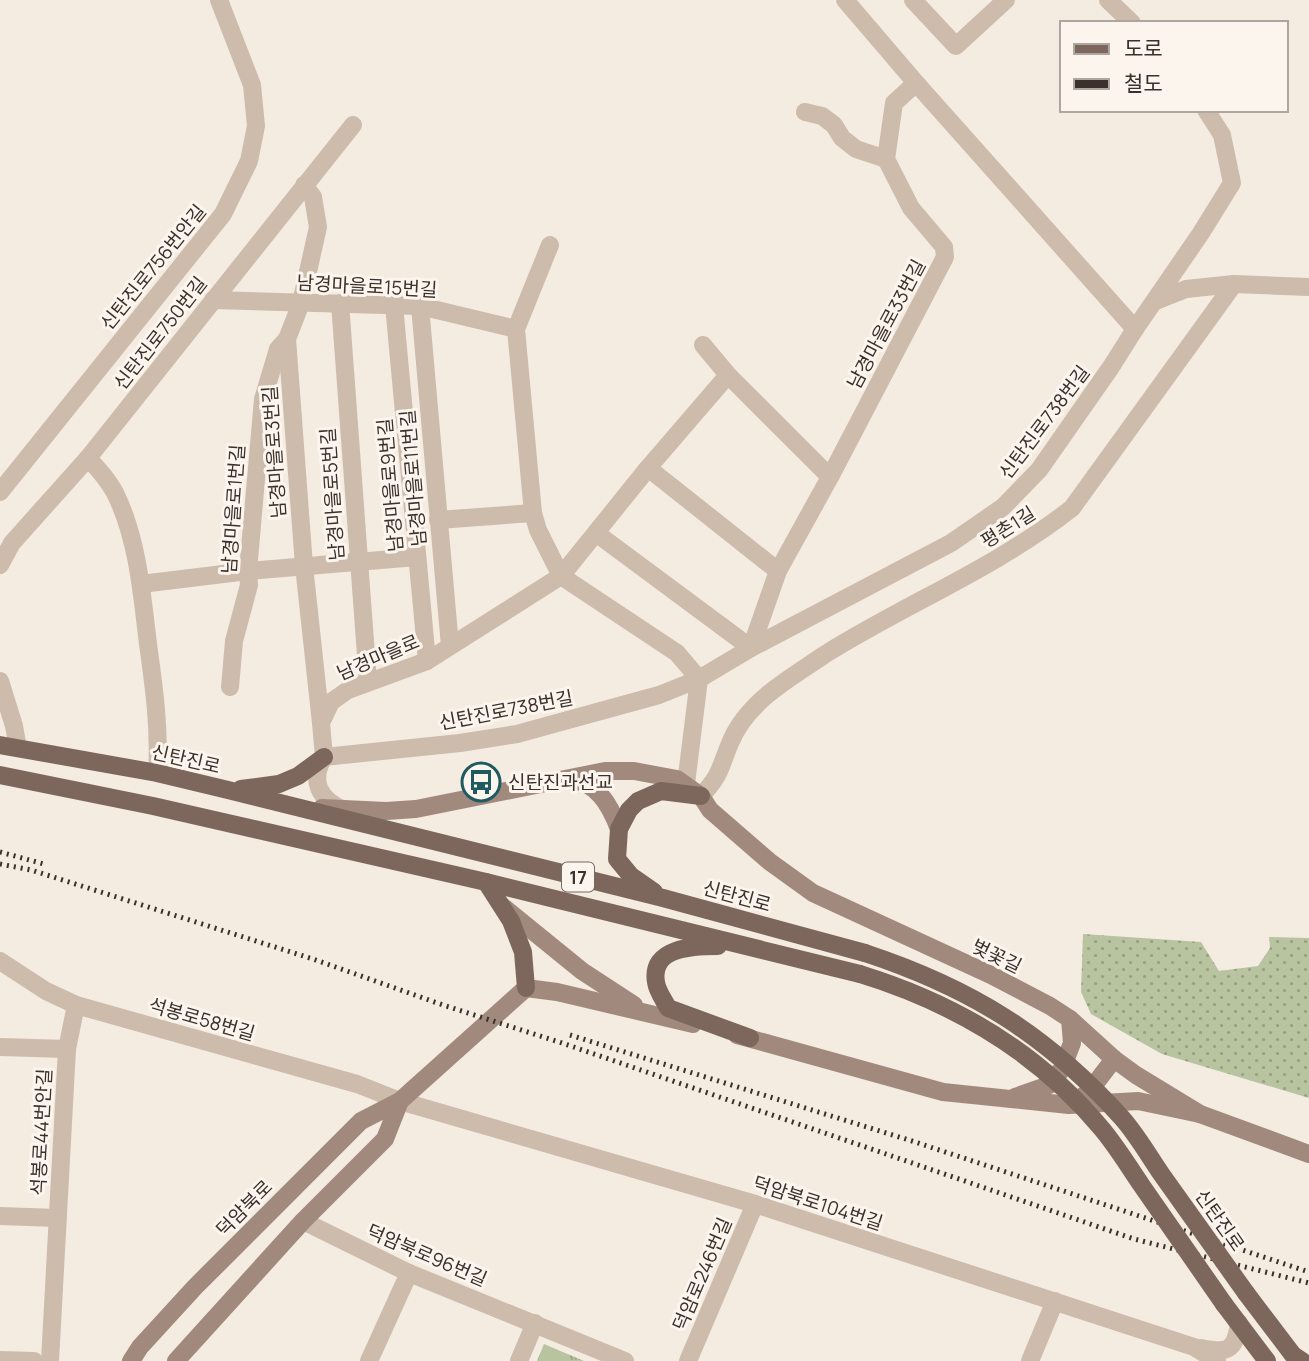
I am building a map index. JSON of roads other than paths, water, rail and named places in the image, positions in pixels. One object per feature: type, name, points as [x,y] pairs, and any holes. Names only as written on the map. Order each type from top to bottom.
[{"type":"main road","name":"신탄진로","points":[[9,747],[157,773],[663,898],[864,953],[909,968],[966,993],[1017,1023],[1074,1070],[1123,1120],[1246,1293],[1293,1355],[1302,1361]]},
{"type":"main road","points":[[228,790],[279,784],[298,776],[324,757]]},
{"type":"main road","name":"17","points":[[0,775],[153,806],[486,882],[900,986],[956,1012],[1006,1041],[1057,1082],[1102,1129],[1266,1361]]},
{"type":"main road","points":[[663,898],[631,876],[617,859],[619,829],[629,810],[638,802],[661,791],[701,796]]},
{"type":"main road","points":[[486,882],[511,920],[523,952],[526,988]]},
{"type":"main road","points":[[745,946],[699,946],[677,950],[663,956],[657,969],[656,982],[668,1008],[750,1038]]},
{"type":"street","name":"신탄진로756번안길","points":[[0,492],[223,214],[249,161],[256,126],[252,85],[219,0]]},
{"type":"street","points":[[845,0],[1135,329]]},
{"type":"street","points":[[913,0],[956,46],[1006,0]]},
{"type":"street","points":[[1108,0],[1130,21]]},
{"type":"street","points":[[805,112],[822,116],[856,149],[886,159],[894,103],[916,83]]},
{"type":"street","name":"신탄진로738번길","points":[[324,757],[460,743],[517,734],[641,701],[699,679],[751,648],[950,543],[1003,507],[1039,470],[1156,301],[1232,183],[1222,135],[1207,112]]},
{"type":"street","name":"신탄진로750번길","points":[[0,565],[12,543],[88,458],[353,125]]},
{"type":"street","name":"남경마을로33번길","points":[[830,477],[945,257],[944,247],[911,208],[886,159]]},
{"type":"street","name":"남경마을로3번길","points":[[304,185],[313,197],[318,227],[302,303],[287,340],[304,566],[321,723]]},
{"type":"street","points":[[291,805],[344,810],[416,809],[605,771],[635,771],[682,782],[699,679],[677,653],[561,576],[538,530],[533,513],[516,329],[550,244]]},
{"type":"street","points":[[1156,301],[1186,289],[1234,284],[1309,287]]},
{"type":"street","name":"평촌1길","points":[[701,796],[717,779],[732,738],[766,695],[850,639],[1012,550],[1072,508],[1234,284]]},
{"type":"street","name":"남경마을로15번길","points":[[213,300],[420,306],[516,329]]},
{"type":"street","name":"남경마을로5번길","points":[[340,303],[368,682]]},
{"type":"street","name":"남경마을로9번길","points":[[394,304],[427,662]]},
{"type":"street","name":"남경마을로11번길","points":[[420,306],[450,646]]},
{"type":"street","name":"남경마을로1번길","points":[[230,687],[234,641],[249,585],[263,399],[278,349],[287,340]]},
{"type":"street","points":[[596,533],[751,648],[779,571],[830,477],[728,375],[703,345]]},
{"type":"street","name":"남경마을로","points":[[321,723],[331,702],[348,690],[427,662],[561,576],[648,468],[728,375]]},
{"type":"street","points":[[88,458],[102,473],[116,496],[131,539],[141,584],[159,746],[157,773]]},
{"type":"street","points":[[648,468],[779,571]]},
{"type":"street","points":[[438,520],[533,513]]},
{"type":"street","points":[[141,584],[248,571],[417,557]]},
{"type":"street","points":[[0,681],[9,747]]},
{"type":"street","points":[[321,723],[324,757],[317,771],[320,791],[331,804],[344,810]]},
{"type":"street","points":[[562,779],[573,779],[597,790],[611,807],[619,829]]},
{"type":"street","name":"벚꽃길","points":[[682,782],[701,796],[710,810],[770,862],[813,893],[991,975],[1050,1006],[1070,1019],[1136,1075],[1200,1114],[1309,1154]]},
{"type":"street","points":[[501,905],[582,971],[646,1012]]},
{"type":"street","name":"석봉로58번길","points":[[0,961],[47,991],[76,1005],[357,1084],[400,1101]]},
{"type":"street","points":[[526,988],[557,992],[646,1012],[943,1092],[1069,1105],[1138,1101],[1200,1114]]},
{"type":"street","name":"덕암북로","points":[[131,1361],[140,1347],[195,1287],[361,1121],[400,1101],[526,988]]},
{"type":"street","name":"석봉로44번안길","points":[[50,1361],[67,1049],[76,1005]]},
{"type":"street","points":[[1012,1098],[1049,1085],[1062,1069],[1072,1043],[1070,1019]]},
{"type":"street","name":"석봉로44번안길","points":[[0,1046],[67,1049]]},
{"type":"street","points":[[1069,1105],[1088,1093],[1114,1059]]},
{"type":"street","name":"덕암북로","points":[[176,1361],[303,1221],[385,1139],[400,1101]]},
{"type":"street","name":"덕암북로104번길","points":[[400,1101],[755,1204],[1194,1347],[1217,1361]]},
{"type":"street","name":"덕암로246번길","points":[[688,1361],[755,1204]]},
{"type":"street","name":"석봉로44번안길","points":[[0,1216],[57,1218]]},
{"type":"street","name":"덕암북로96번길","points":[[303,1221],[409,1273],[625,1361]]},
{"type":"street","points":[[369,1361],[409,1273]]},
{"type":"street","points":[[1030,1361],[1055,1301]]},
{"type":"street","points":[[519,1361],[536,1323]]},
{"type":"street","points":[[1194,1347],[1227,1350],[1237,1340],[1239,1323]]},
{"type":"street","points":[[0,1360],[34,1361]]},
{"type":"railway","points":[[0,852],[44,864]]},
{"type":"railway","points":[[0,864],[31,870],[313,959],[1134,1239],[1309,1283]]},
{"type":"railway","points":[[570,1035],[912,1141],[1309,1272]]},
{"type":"place","name":"신탄진과선교","points":[[481,782]]}]
